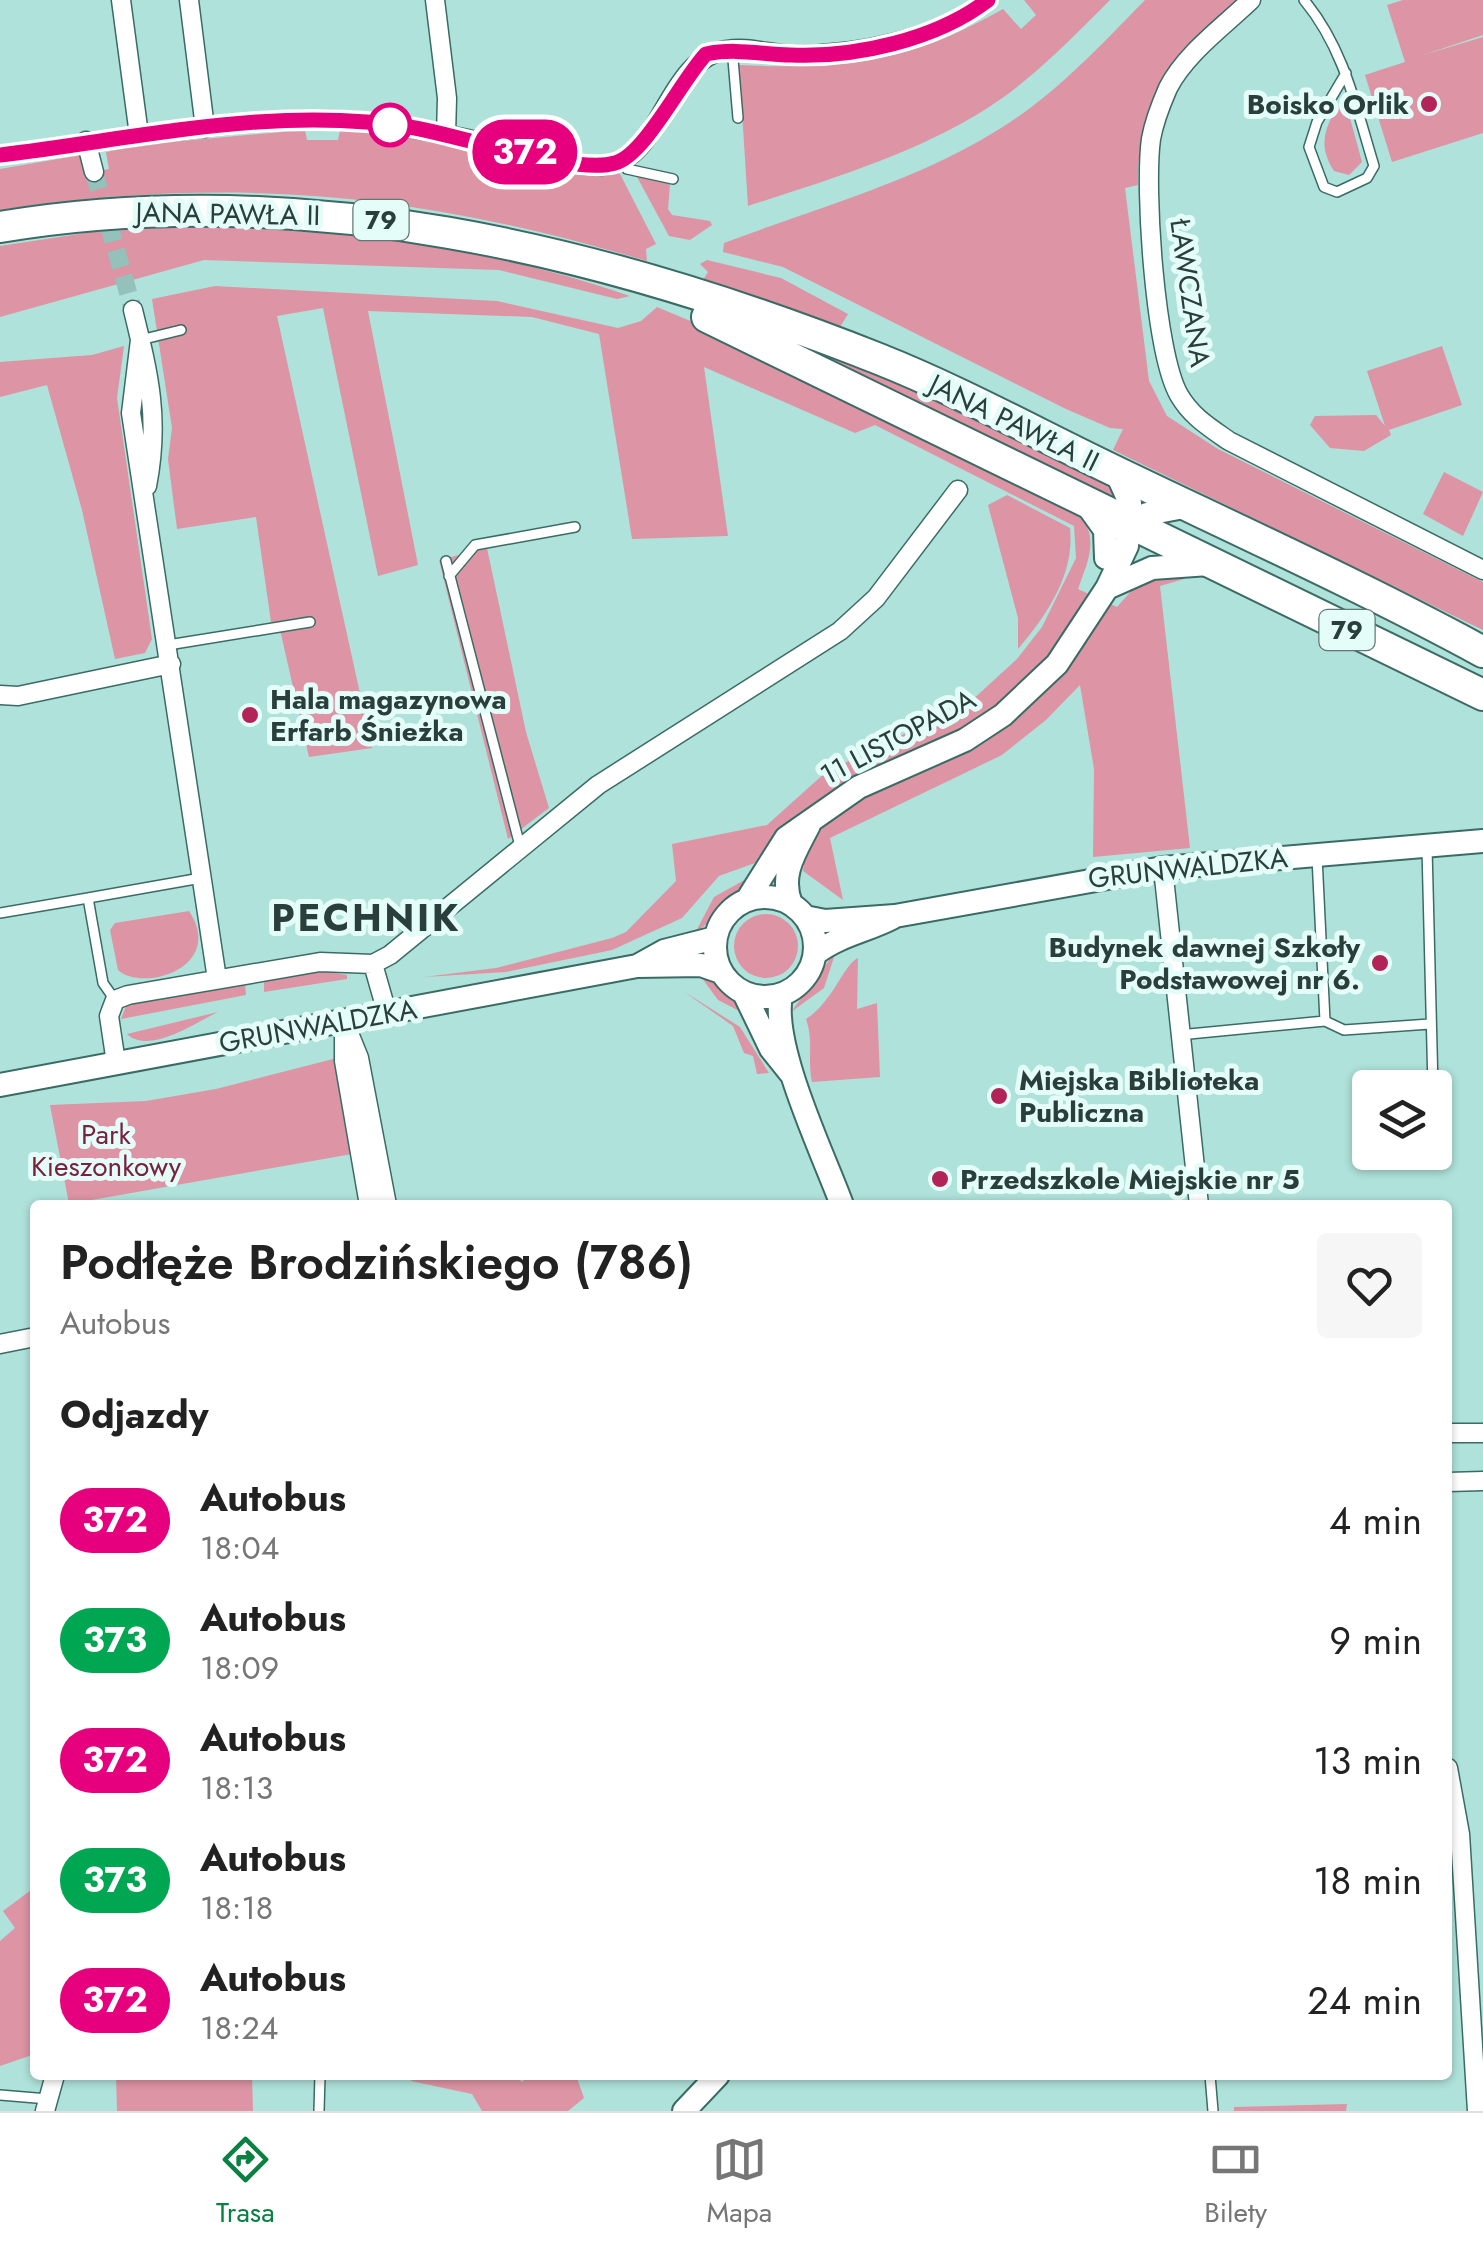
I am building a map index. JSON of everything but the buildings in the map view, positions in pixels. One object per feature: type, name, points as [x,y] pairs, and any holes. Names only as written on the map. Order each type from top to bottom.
[{"type":"main road","name":"JANA PAWŁA II","points":[[0,227],[127,212],[298,212],[481,236],[629,276],[880,359],[1116,472]]},
{"type":"main road","name":"JANA PAWŁA II","points":[[629,276],[1085,502]]},
{"type":"main road","name":"79","points":[[1116,472],[1483,652]]},
{"type":"main road","name":"79","points":[[1085,502],[1483,695]]},
{"type":"street","points":[[120,0],[139,135]]},
{"type":"street","points":[[188,0],[205,128]]},
{"type":"street","points":[[435,0],[447,98],[446,134]]},
{"type":"street","points":[[0,155],[139,135],[324,120],[446,134],[603,166],[624,160],[706,54],[732,48],[790,55],[874,47],[918,34],[988,0]]},
{"type":"street","name":"ŁAWCZANA","points":[[1251,0],[1175,76],[1152,137],[1148,175],[1155,256],[1164,341],[1177,391],[1193,414],[1228,440],[1483,570]]},
{"type":"street","points":[[86,141],[94,172]]},
{"type":"street","points":[[133,310],[156,434],[146,492],[217,979]]},
{"type":"street","points":[[1116,472],[1130,502],[1130,524],[1148,514],[1188,506]]},
{"type":"street","points":[[116,1063],[109,1016],[115,1000],[320,962],[382,959],[598,786],[840,632],[876,598],[958,490]]},
{"type":"street","points":[[1085,502],[1106,530],[1106,558]]},
{"type":"street","name":"11 LISTOPADA","points":[[1089,613],[1106,558],[1120,531],[1130,524]]},
{"type":"street","name":"11 LISTOPADA","points":[[748,900],[777,850],[810,822],[859,787],[943,752],[1003,715],[1057,664],[1107,588],[1127,546],[1130,524]]},
{"type":"street","points":[[1107,588],[1152,568],[1211,564]]},
{"type":"street","points":[[0,695],[18,696],[170,655]]},
{"type":"street","name":"11 LISTOPADA","points":[[798,910],[785,884],[787,870],[810,822]]},
{"type":"street","name":"GRUNWALDZKA","points":[[798,910],[825,921],[895,916],[1163,868],[1483,840]]},
{"type":"street","points":[[1163,868],[1198,1200]]},
{"type":"street","points":[[744,993],[781,995],[807,974],[815,954],[814,934],[798,910],[769,897],[748,900],[726,914],[715,938],[721,972],[744,993],[770,1049],[791,1074]]},
{"type":"street","name":"GRUNWALDZKA","points":[[815,954],[831,942],[864,933],[895,916]]},
{"type":"street","name":"GRUNWALDZKA","points":[[637,966],[664,951],[715,938]]},
{"type":"street","points":[[382,959],[387,1013]]},
{"type":"street","name":"GRUNWALDZKA","points":[[0,1085],[637,966],[701,964],[721,972]]},
{"type":"street","points":[[781,995],[779,1010],[791,1074],[840,1200]]},
{"type":"street","points":[[344,1021],[344,1061],[368,1200]]},
{"type":"street","points":[[344,1021],[359,1058],[386,1200]]},
{"type":"street","points":[[0,1344],[30,1338]]},
{"type":"street","points":[[1452,1434],[1483,1434]]},
{"type":"street","points":[[1452,1482],[1483,1481]]},
{"type":"street","points":[[1452,1790],[1460,1834],[1456,1924],[1477,2111]]},
{"type":"street","points":[[47,2105],[54,2080]]},
{"type":"street","points":[[684,2111],[713,2080]]},
{"type":"lane","points":[[1304,0],[1332,38],[1346,73],[1374,166],[1367,178],[1338,192],[1324,187],[1309,147],[1317,122],[1346,73]]},
{"type":"lane","points":[[732,48],[738,118]]},
{"type":"lane","points":[[624,160],[628,169],[673,178]]},
{"type":"lane","points":[[140,340],[181,330]]},
{"type":"lane","points":[[450,576],[475,545],[575,527]]},
{"type":"lane","points":[[446,560],[520,846]]},
{"type":"lane","points":[[170,655],[310,622]]},
{"type":"lane","points":[[1427,845],[1431,1070]]},
{"type":"lane","points":[[1317,855],[1324,1021]]},
{"type":"lane","points":[[0,913],[202,878]]},
{"type":"lane","points":[[88,898],[103,984],[115,1000]]},
{"type":"lane","points":[[1179,1035],[1324,1021],[1344,1030],[1430,1024]]},
{"type":"lane","points":[[319,2111],[320,2080]]},
{"type":"lane","points":[[1210,2080],[1213,2111]]},
{"type":"lane","points":[[0,2095],[47,2105]]},
{"type":"green space","points":[[1024,0],[1110,0],[1022,83],[962,123],[872,164],[748,206],[739,65],[812,66],[875,59],[937,41],[1003,9],[1021,29],[1036,15]]},
{"type":"green space","points":[[1145,0],[1237,0],[1196,41],[1165,81],[1145,127],[1138,185],[1125,188],[1149,381],[1167,416],[1218,449],[1483,582],[1483,630],[1113,450],[1123,429],[1110,428],[1066,409],[783,267],[723,252],[724,243],[901,178],[1001,128],[1059,85]]},
{"type":"green space","name":"Boisko Orlik","points":[[1403,0],[1483,0],[1483,35],[1423,55],[1483,37],[1483,133],[1392,162],[1365,75],[1405,62],[1387,5]]},
{"type":"green space","points":[[1338,105],[1347,107],[1362,162],[1349,175],[1334,171],[1326,154],[1326,130]]},
{"type":"green space","points":[[305,130],[307,140],[338,140],[340,130],[448,142],[581,173],[619,172],[656,244],[646,249],[647,261],[482,219],[326,197],[169,194],[0,210],[0,169],[81,155],[86,174],[109,169],[106,152],[148,144]]},
{"type":"green space","points":[[636,175],[670,184],[668,209],[672,215],[710,221],[712,225],[690,240],[669,236]]},
{"type":"green space","points":[[213,225],[319,232],[424,245],[528,266],[630,296],[617,299],[499,270],[204,260],[0,317],[0,246],[92,232]]},
{"type":"green space","points":[[707,260],[781,278],[848,314],[840,327],[703,280],[708,272],[700,264]]},
{"type":"green space","points":[[215,286],[497,301],[618,328],[641,321],[657,307],[719,333],[1080,513],[1090,542],[1078,589],[1117,607],[1141,580],[1178,574],[1184,579],[1160,586],[1190,848],[1093,857],[1094,769],[1080,685],[1046,720],[1002,755],[830,838],[843,900],[803,871],[804,865],[759,856],[755,863],[719,876],[682,918],[612,950],[506,972],[424,977],[496,968],[626,932],[676,881],[672,844],[767,825],[826,772],[970,702],[1017,659],[1042,627],[1076,558],[1074,526],[875,425],[855,433],[704,367],[728,536],[632,539],[599,334],[532,317],[368,311],[418,565],[378,576],[323,308],[277,316],[372,748],[309,757],[281,634],[271,622],[256,517],[177,529],[168,459],[172,428],[152,299]]},
{"type":"green space","points":[[764,327],[863,364],[1103,480],[1119,502]]},
{"type":"green space","points":[[124,346],[117,398],[152,639],[145,653],[115,659],[82,510],[47,385],[0,397],[0,362],[92,355]]},
{"type":"green space","points":[[1442,346],[1462,405],[1389,430],[1391,435],[1364,451],[1330,448],[1310,425],[1315,416],[1376,415],[1385,426],[1367,371]]},
{"type":"green space","points":[[1444,472],[1483,492],[1463,536],[1423,514]]},
{"type":"green space","points":[[1007,495],[1070,528],[1068,562],[1057,593],[1018,649],[1018,618],[988,505]]},
{"type":"green space","points":[[487,548],[526,732],[549,808],[508,839],[439,560]]},
{"type":"green space","points":[[748,878],[750,884],[694,935],[714,897]]},
{"type":"green space","points":[[189,911],[198,931],[197,947],[177,970],[145,978],[118,970],[110,930],[115,923]]},
{"type":"green space","points":[[766,914],[789,923],[798,946],[789,969],[766,978],[743,969],[734,946],[743,923]]},
{"type":"green space","points":[[836,951],[824,988],[791,1012]]},
{"type":"green space","points":[[858,958],[857,1009],[877,1003],[880,1077],[812,1082],[806,1019],[824,1003]]},
{"type":"green space","points":[[322,971],[347,975],[347,979],[264,992],[264,981]]},
{"type":"green space","points":[[699,974],[719,984],[751,1017],[718,1000]]},
{"type":"green space","points":[[245,984],[246,995],[121,1019],[126,1006],[135,1003]]},
{"type":"green space","points":[[683,991],[740,1027],[769,1073],[757,1074],[753,1056],[744,1053],[733,1026]]},
{"type":"green space","points":[[218,1012],[159,1039],[136,1040],[127,1034]]},
{"type":"green space","name":"Park Kieszonkowy","points":[[337,1058],[352,1154],[92,1200],[68,1200],[50,1105],[146,1101],[216,1089]]},
{"type":"green space","points":[[30,1891],[30,2056],[0,2066],[0,1941],[15,1928],[3,1911]]},
{"type":"green space","points":[[116,2080],[252,2080],[253,2111],[117,2111]]},
{"type":"green space","points":[[578,2080],[584,2098],[568,2111],[482,2111],[472,2094],[411,2081]]},
{"type":"green space","points":[[1347,2104],[1346,2111],[1234,2111],[1234,2107]]},
{"type":"tunnel","points":[[94,172],[133,310]]},
{"type":"bus line","name":"372","points":[[0,155],[139,135],[324,120],[412,127],[603,166],[624,160],[634,152],[688,73],[706,54],[732,48],[790,55],[832,54],[874,47],[918,34],[988,0]]},
{"type":"place","name":"Boisko Orlik","points":[[1429,104]]},
{"type":"place","name":"Hala magazynowa Erfarb Śnieżka","points":[[250,715]]},
{"type":"place","name":"Budynek dawnej Szkoły Podstawowej nr 6.","points":[[1380,963]]},
{"type":"place","name":"Miejska Biblioteka Publiczna","points":[[999,1096]]},
{"type":"place","name":"Przedszkole Miejskie nr 5","points":[[940,1179]]},
{"type":"district","name":"PECHNIK","points":[[366,917]]}]
